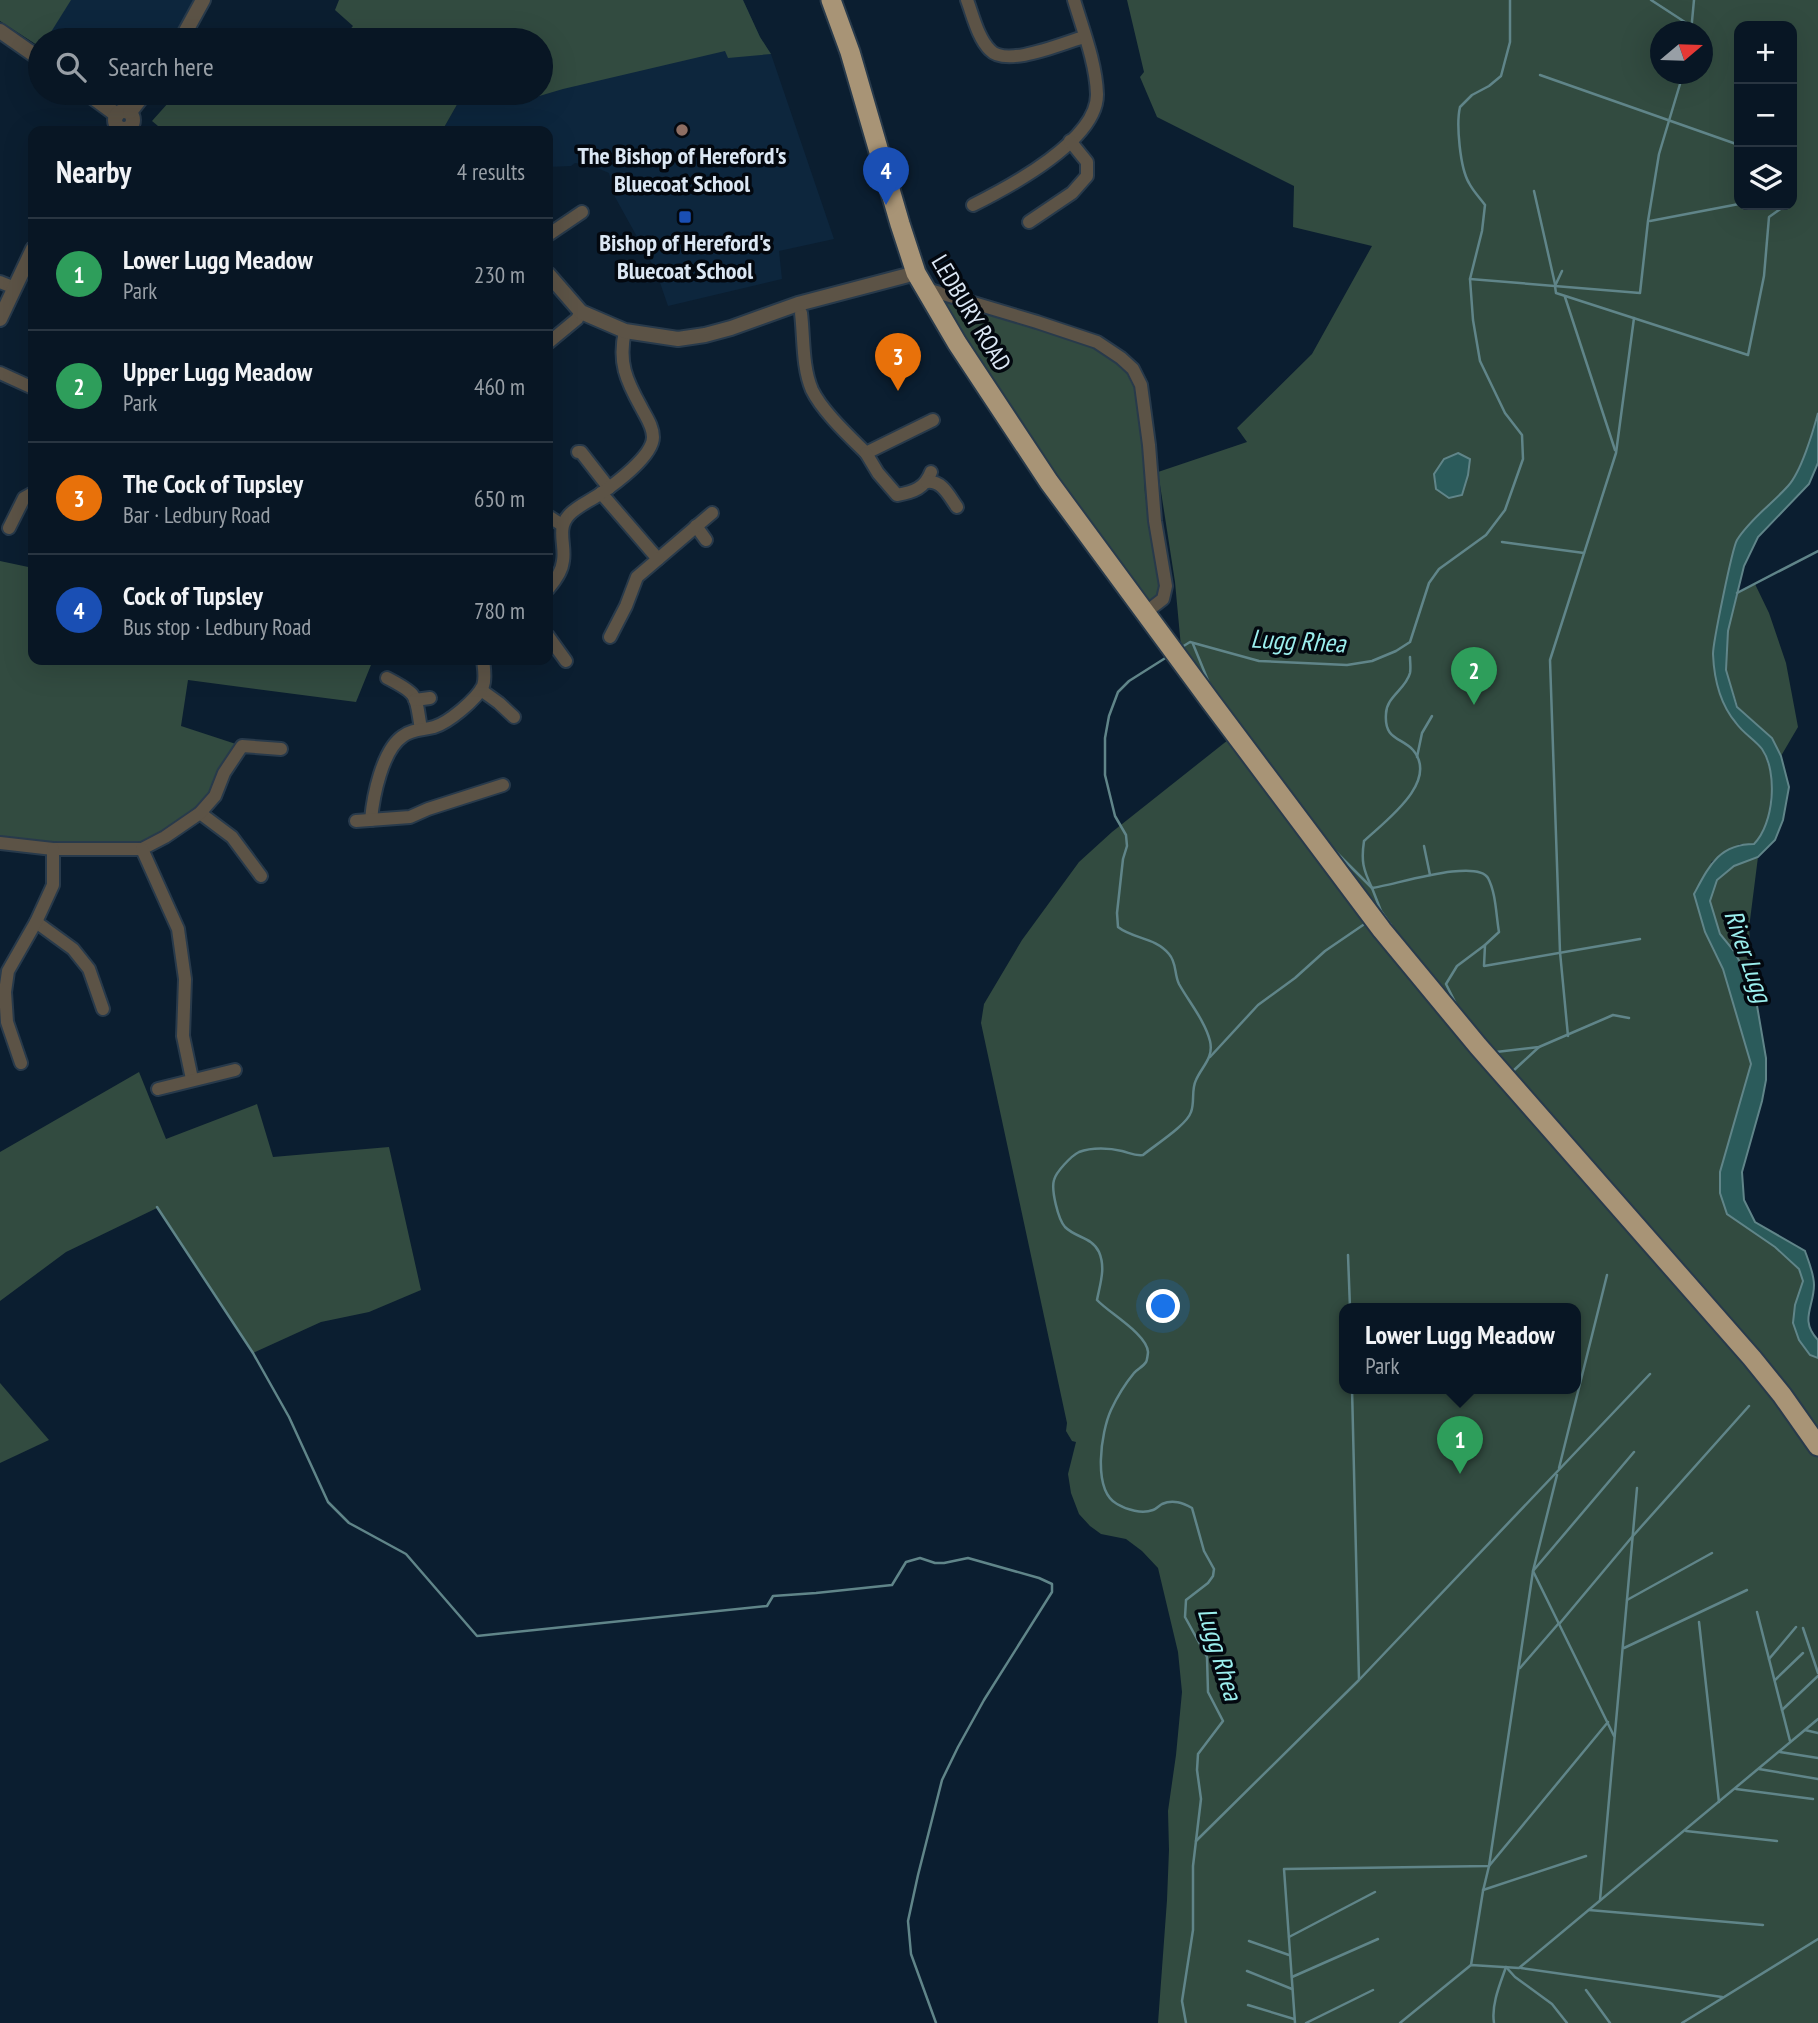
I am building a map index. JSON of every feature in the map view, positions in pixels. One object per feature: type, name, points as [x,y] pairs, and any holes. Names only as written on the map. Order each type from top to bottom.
[{"type":"highway","name":"LEDBURY ROAD","points":[[836,1],[905,243],[919,281],[1049,482],[1326,857],[1437,998],[1752,1359],[1782,1395],[1818,1446]]},
{"type":"street","points":[[188,28],[203,0]]},
{"type":"street","points":[[967,0],[990,51],[1001,58],[1016,58],[1084,37]]},
{"type":"street","points":[[973,205],[1013,185],[1046,162],[1090,122],[1097,97],[1092,65],[1074,0]]},
{"type":"street","points":[[0,31],[28,51]]},
{"type":"street","points":[[102,105],[125,124],[137,105]]},
{"type":"street","points":[[1029,222],[1072,193],[1087,176],[1087,162],[1070,141]]},
{"type":"street","points":[[553,232],[582,212]]},
{"type":"street","points":[[0,319],[28,260]]},
{"type":"street","points":[[553,280],[581,312],[625,331],[678,339],[731,328],[797,304],[919,281],[1097,342],[1133,369],[1141,385],[1155,520],[1166,586],[1163,599],[1145,613]]},
{"type":"street","points":[[0,282],[15,288]]},
{"type":"street","points":[[553,339],[581,312]]},
{"type":"street","points":[[801,313],[806,366],[812,390],[840,428],[866,453],[895,501],[920,489],[929,477],[941,485],[957,507]]},
{"type":"street","points":[[553,583],[563,562],[562,525],[569,515],[605,491],[651,446],[653,439],[649,421],[623,367],[622,346],[625,331]]},
{"type":"street","points":[[0,373],[28,386]]},
{"type":"street","points":[[866,453],[933,420]]},
{"type":"street","points":[[581,449],[605,491],[658,559]]},
{"type":"street","points":[[9,528],[24,498],[28,496]]},
{"type":"street","points":[[610,637],[637,577],[712,513]]},
{"type":"street","points":[[553,519],[562,525]]},
{"type":"street","points":[[696,526],[706,540]]},
{"type":"street","points":[[553,643],[566,661]]},
{"type":"street","points":[[371,820],[375,787],[390,752],[404,735],[444,723],[465,707],[481,690],[483,665]]},
{"type":"street","points":[[387,678],[409,689],[415,700],[421,729]]},
{"type":"street","points":[[481,690],[514,717]]},
{"type":"street","points":[[415,700],[430,698]]},
{"type":"street","points":[[0,843],[53,849],[142,849],[200,813],[215,796],[224,773],[242,746],[281,749]]},
{"type":"street","points":[[356,821],[410,817],[428,809],[492,796],[503,785]]},
{"type":"street","points":[[200,813],[232,838],[261,876]]},
{"type":"street","points":[[21,1063],[7,1022],[4,969],[36,922],[53,885],[53,849]]},
{"type":"street","points":[[142,849],[178,929],[185,979],[183,1036],[192,1079]]},
{"type":"street","points":[[36,922],[73,948],[89,969],[103,1009]]},
{"type":"street","points":[[158,1089],[235,1070]]},
{"type":"shaded area","points":[[0,0],[194,0],[179,28],[28,28]]},
{"type":"shaded area","points":[[0,0],[71,0],[54,28],[28,28],[28,39],[0,21]]},
{"type":"shaded area","points":[[339,0],[743,0],[771,54],[728,58],[725,51],[553,92],[553,28],[351,28],[353,26],[335,10]]},
{"type":"shaded area","name":"The Bishop of Hereford's Bluecoat School","points":[[743,0],[771,54],[834,239],[779,251],[782,279],[668,306],[656,271],[615,197],[609,173],[590,165],[575,163],[571,166],[553,167],[553,126],[445,126],[457,105],[553,105],[553,38]]},
{"type":"shaded area","points":[[1127,0],[1818,0],[1818,413],[1811,440],[1791,484],[1748,526],[1713,651],[1717,687],[1734,722],[1763,750],[1773,778],[1768,820],[1761,837],[1754,844],[1740,844],[1711,862],[1705,932],[1723,969],[1751,1065],[1720,1172],[1720,1193],[1799,1269],[1803,1281],[1795,1305],[1793,1323],[1799,1340],[1810,1355],[1818,1358],[1818,1431],[1420,967],[1181,647],[1175,582],[1158,472],[1247,442],[1237,428],[1312,354],[1372,246],[1293,227],[1294,186],[1157,117],[1140,77],[1144,72]]},
{"type":"shaded area","points":[[166,105],[457,105],[445,126],[158,126],[152,121]]},
{"type":"shaded area","points":[[936,299],[1061,334],[1110,356],[1129,372],[1136,391],[1141,420],[1145,494],[1160,585],[1158,599],[1146,603],[1107,551]]},
{"type":"shaded area","points":[[1818,413],[1818,463],[1809,484],[1758,537],[1744,566],[1728,631],[1726,670],[1737,707],[1772,738],[1781,756],[1789,787],[1783,820],[1775,840],[1758,857],[1734,866],[1717,880],[1710,901],[1720,934],[1734,951],[1754,988],[1766,1058],[1762,1101],[1742,1172],[1744,1200],[1755,1222],[1805,1251],[1814,1281],[1808,1320],[1812,1333],[1818,1340],[1818,1358],[1810,1355],[1799,1340],[1793,1323],[1795,1305],[1803,1281],[1799,1269],[1775,1247],[1727,1214],[1720,1193],[1720,1172],[1751,1064],[1723,969],[1705,932],[1694,894],[1710,866],[1724,852],[1742,845],[1754,844],[1761,835],[1770,811],[1772,784],[1767,759],[1762,749],[1730,716],[1716,681],[1713,654],[1727,577],[1737,540],[1748,525],[1793,480]]},
{"type":"shaded area","points":[[1458,453],[1470,459],[1468,475],[1462,495],[1449,498],[1436,489],[1434,474],[1444,459]]},
{"type":"shaded area","points":[[0,561],[28,567],[28,665],[371,665],[356,702],[188,680],[181,726],[242,746],[215,796],[142,849],[0,843]]},
{"type":"shaded area","points":[[1755,584],[1769,613],[1786,663],[1798,727],[1781,756],[1772,738],[1738,707],[1726,670],[1728,631],[1738,593]]},
{"type":"shaded area","points":[[1228,740],[1676,1278],[1818,1455],[1818,2023],[1158,2023],[1167,1900],[1168,1811],[1182,1692],[1178,1652],[1158,1568],[1126,1539],[1101,1534],[1090,1526],[1079,1514],[1071,1493],[1068,1474],[1076,1442],[1072,1441],[1066,1431],[1067,1423],[981,1023],[984,1004],[1022,940],[1079,862],[1112,832]]},
{"type":"shaded area","points":[[1758,857],[1749,928],[1754,988],[1734,951],[1720,934],[1710,901],[1717,880],[1734,866]]},
{"type":"shaded area","points":[[139,1072],[166,1139],[257,1104],[273,1157],[389,1147],[421,1290],[369,1312],[321,1322],[253,1353],[157,1208],[66,1252],[0,1301],[0,1152]]},
{"type":"shaded area","points":[[0,1383],[49,1440],[0,1463]]},
{"type":"waterway","name":"Lugg Rhea","points":[[1182,647],[1190,642],[1259,661],[1347,665],[1372,661],[1396,651],[1410,642],[1429,583],[1439,569],[1486,535],[1505,510],[1523,459],[1522,435],[1505,413],[1480,361],[1470,279],[1482,231],[1485,205],[1472,189],[1466,176],[1458,124],[1460,107],[1472,95],[1501,76],[1510,42],[1510,0]]},
{"type":"waterway","points":[[1651,0],[1683,21]]},
{"type":"waterway","points":[[1692,21],[1694,0]]},
{"type":"waterway","points":[[1540,75],[1734,143]]},
{"type":"waterway","points":[[1470,279],[1640,293],[1659,154],[1680,84]]},
{"type":"waterway","points":[[1534,191],[1555,284]]},
{"type":"waterway","points":[[1650,221],[1734,205]]},
{"type":"waterway","points":[[1562,271],[1555,286],[1556,293],[1748,355],[1764,276],[1769,217],[1779,210]]},
{"type":"waterway","points":[[1565,297],[1615,450]]},
{"type":"waterway","points":[[1568,1036],[1560,952],[1550,660],[1616,453],[1634,318]]},
{"type":"waterway","points":[[1502,542],[1584,553]]},
{"type":"waterway","points":[[1737,593],[1818,551]]},
{"type":"waterway","points":[[1193,644],[1209,683]]},
{"type":"waterway","name":"Lugg Rhea","points":[[1167,657],[1129,681],[1118,692],[1109,716],[1105,738],[1105,775],[1115,816],[1126,835],[1127,846],[1123,859],[1118,927],[1157,944],[1169,954],[1179,984],[1208,1034],[1210,1052],[1195,1084],[1191,1112],[1177,1129],[1143,1155],[1107,1149],[1079,1152],[1061,1169],[1053,1185],[1062,1223],[1092,1243],[1099,1252],[1102,1270],[1097,1300],[1135,1331],[1148,1352],[1146,1362],[1124,1386],[1107,1420],[1101,1460],[1104,1486],[1109,1497],[1117,1504],[1135,1511],[1149,1511],[1170,1502],[1192,1508],[1204,1551],[1214,1569],[1208,1583],[1186,1600],[1185,1617],[1207,1657],[1208,1692],[1223,1721],[1198,1754],[1201,1799],[1193,1866],[1193,1930],[1182,2001],[1186,2023]]},
{"type":"waterway","points":[[1410,657],[1408,679],[1389,703],[1386,722],[1390,733],[1413,750],[1419,762],[1420,775],[1406,800],[1364,841],[1365,870],[1372,888],[1434,874],[1468,871],[1481,873],[1488,878],[1493,890],[1499,932],[1485,945]]},
{"type":"waterway","points":[[1417,757],[1422,733],[1432,716]]},
{"type":"waterway","points":[[1424,846],[1430,875]]},
{"type":"waterway","points":[[1332,848],[1372,888],[1381,911],[1393,928]]},
{"type":"waterway","points":[[1210,1057],[1258,1005],[1295,978],[1325,951],[1366,923]]},
{"type":"waterway","points":[[1456,1004],[1446,984],[1457,966],[1485,945],[1484,966],[1640,939]]},
{"type":"waterway","points":[[1496,1052],[1539,1047],[1613,1015],[1629,1018]]},
{"type":"waterway","points":[[1513,1071],[1539,1047]]},
{"type":"waterway","points":[[157,1207],[253,1353],[289,1417],[328,1502],[349,1523],[406,1554],[477,1636],[767,1606],[773,1596],[892,1585],[906,1562],[920,1558],[935,1563],[968,1558],[1052,1584],[1052,1592],[984,1700],[942,1780],[908,1921],[911,1954],[936,2023]]},
{"type":"waterway","points":[[1348,1255],[1350,1303]]},
{"type":"waterway","points":[[1581,1380],[1607,1275]]},
{"type":"waterway","points":[[1196,1841],[1359,1680],[1650,1374]]},
{"type":"waterway","points":[[1352,1394],[1359,1679]]},
{"type":"waterway","points":[[1559,1468],[1577,1394]]},
{"type":"waterway","points":[[1560,1623],[1632,1537],[1749,1406]]},
{"type":"waterway","points":[[1471,1965],[1489,1866],[1533,1571],[1634,1452]]},
{"type":"waterway","points":[[1557,1475],[1533,1571],[1614,1736]]},
{"type":"waterway","points":[[1600,1900],[1637,1488]]},
{"type":"waterway","points":[[1627,1600],[1712,1553]]},
{"type":"waterway","points":[[1624,1648],[1747,1590]]},
{"type":"waterway","points":[[1757,1612],[1790,1741]]},
{"type":"waterway","points":[[1699,1622],[1719,1802]]},
{"type":"waterway","points":[[1520,1668],[1559,1623]]},
{"type":"waterway","points":[[1769,1659],[1796,1627]]},
{"type":"waterway","points":[[1803,1628],[1818,1673]]},
{"type":"waterway","points":[[1775,1680],[1803,1653]]},
{"type":"waterway","points":[[1782,1710],[1818,1676]]},
{"type":"waterway","points":[[1400,2023],[1471,1965],[1519,1968],[1818,1719]]},
{"type":"waterway","points":[[1295,2023],[1284,1869],[1489,1866],[1608,1722]]},
{"type":"waterway","points":[[1805,1730],[1818,1733]]},
{"type":"waterway","points":[[1780,1752],[1818,1758]]},
{"type":"waterway","points":[[1759,1769],[1818,1779]]},
{"type":"waterway","points":[[1736,1789],[1813,1799]]},
{"type":"waterway","points":[[1686,1831],[1777,1841]]},
{"type":"waterway","points":[[1483,1890],[1586,1856]]},
{"type":"waterway","points":[[1289,1937],[1375,1892]]},
{"type":"waterway","points":[[1589,1910],[1763,1925]]},
{"type":"waterway","points":[[1292,1977],[1378,1939]]},
{"type":"waterway","points":[[1682,2023],[1818,1939]]},
{"type":"waterway","points":[[1249,1941],[1289,1955]]},
{"type":"waterway","points":[[1506,1967],[1515,1977],[1552,2004],[1567,2023]]},
{"type":"waterway","points":[[1494,2023],[1495,2002],[1506,1967]]},
{"type":"waterway","points":[[1521,1968],[1722,1997]]},
{"type":"waterway","points":[[1247,1971],[1292,1989]]},
{"type":"waterway","points":[[1306,2023],[1373,1990]]},
{"type":"waterway","points":[[1586,1990],[1610,2023]]},
{"type":"waterway","points":[[1248,2005],[1294,2019]]},
{"type":"place","name":"The Bishop of Hereford's Bluecoat School","points":[[682,130]]},
{"type":"place","name":"Cock of Tupsley","points":[[886,205]]},
{"type":"place","name":"Bishop of Hereford's Bluecoat School","points":[[685,217]]},
{"type":"place","name":"The Cock of Tupsley","points":[[898,391]]},
{"type":"place","name":"Upper Lugg Meadow","points":[[1474,705]]},
{"type":"place","name":"Lower Lugg Meadow","points":[[1460,1474]]},
{"type":"water label","name":"River Lugg","points":[[1748,956]]}]
